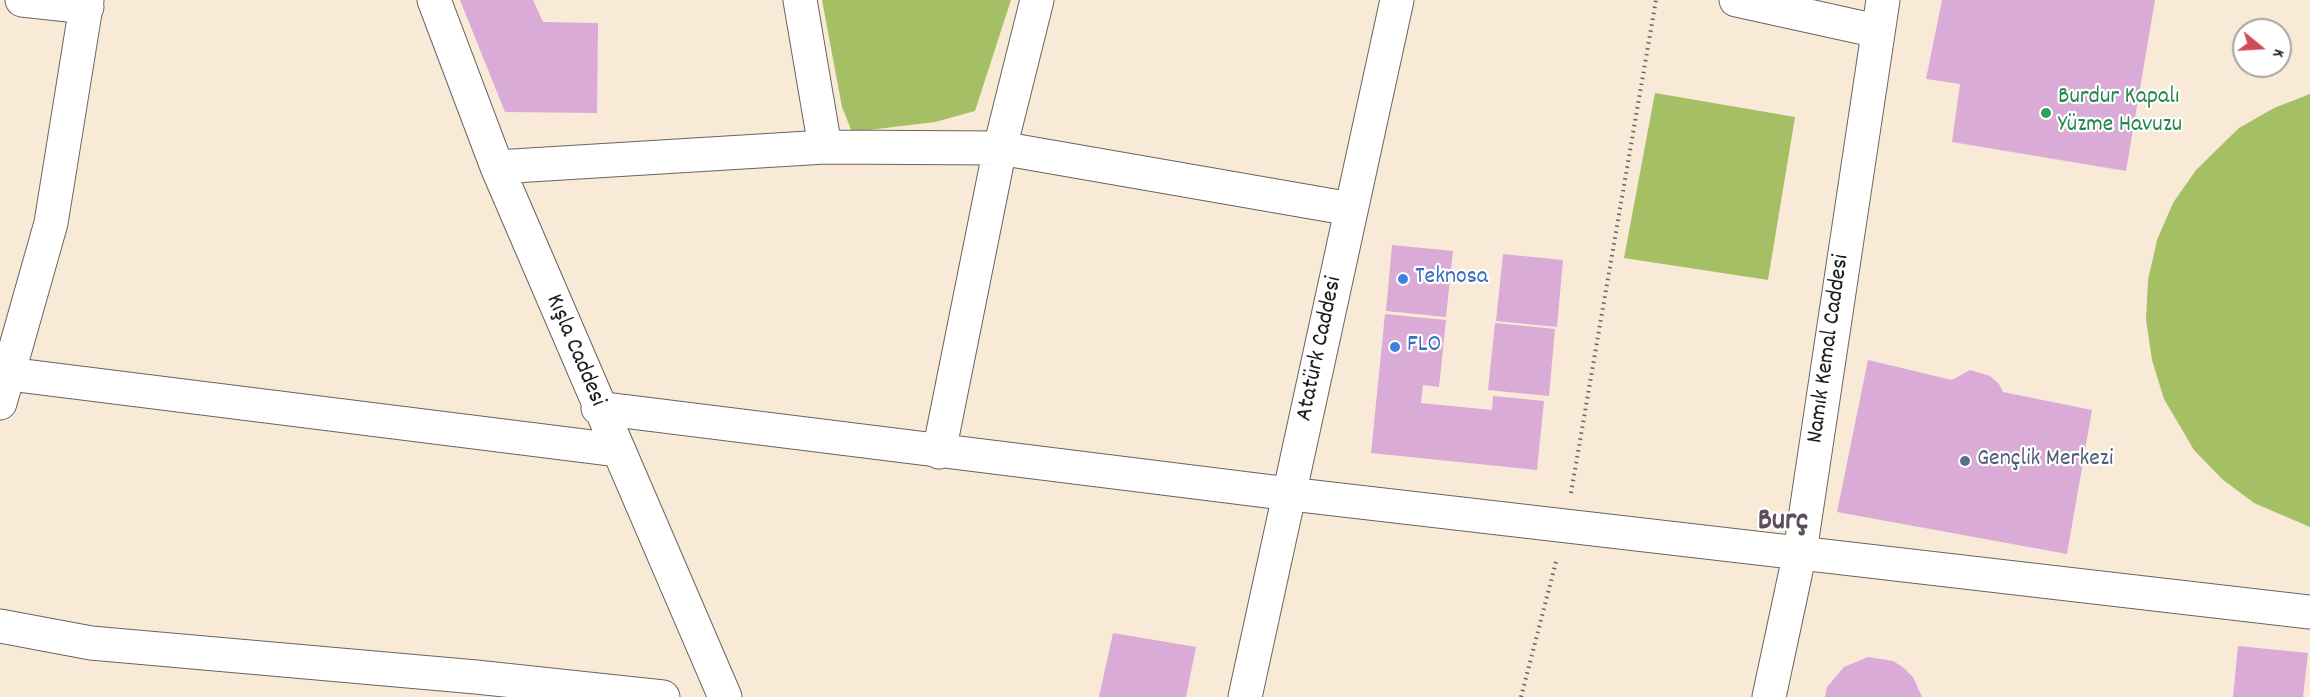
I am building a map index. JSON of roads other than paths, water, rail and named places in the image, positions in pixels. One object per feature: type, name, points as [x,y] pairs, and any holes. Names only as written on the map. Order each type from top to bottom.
[{"type":"street","points":[[22,0],[87,3],[51,223],[4,388],[617,450]]},
{"type":"street","name":"Kışla Caddesi","points":[[434,0],[497,167],[598,408],[725,697]]},
{"type":"street","points":[[800,0],[825,147]]},
{"type":"street","points":[[939,452],[1000,148],[1037,0]]},
{"type":"street","name":"Atatürk Caddesi","points":[[1245,697],[1397,0]]},
{"type":"street","points":[[1736,0],[1877,31]]},
{"type":"street","name":"Namık Kemal Caddesi","points":[[1769,697],[1800,552],[1883,0]]},
{"type":"street","points":[[497,167],[825,147],[1000,148],[1351,209]]},
{"type":"street","points":[[598,408],[1290,494],[2310,612]]},
{"type":"street","points":[[0,626],[91,643],[476,677],[663,697]]},
{"type":"place","name":"Burdur Kapalı Yüzme Havuzu","points":[[2046,113]]},
{"type":"place","name":"Teknosa","points":[[1403,279]]},
{"type":"place","name":"FLO","points":[[1395,347]]},
{"type":"place","name":"Gençlik Merkezi","points":[[1965,461]]},
{"type":"district","name":"Burç","points":[[1783,524]]}]
